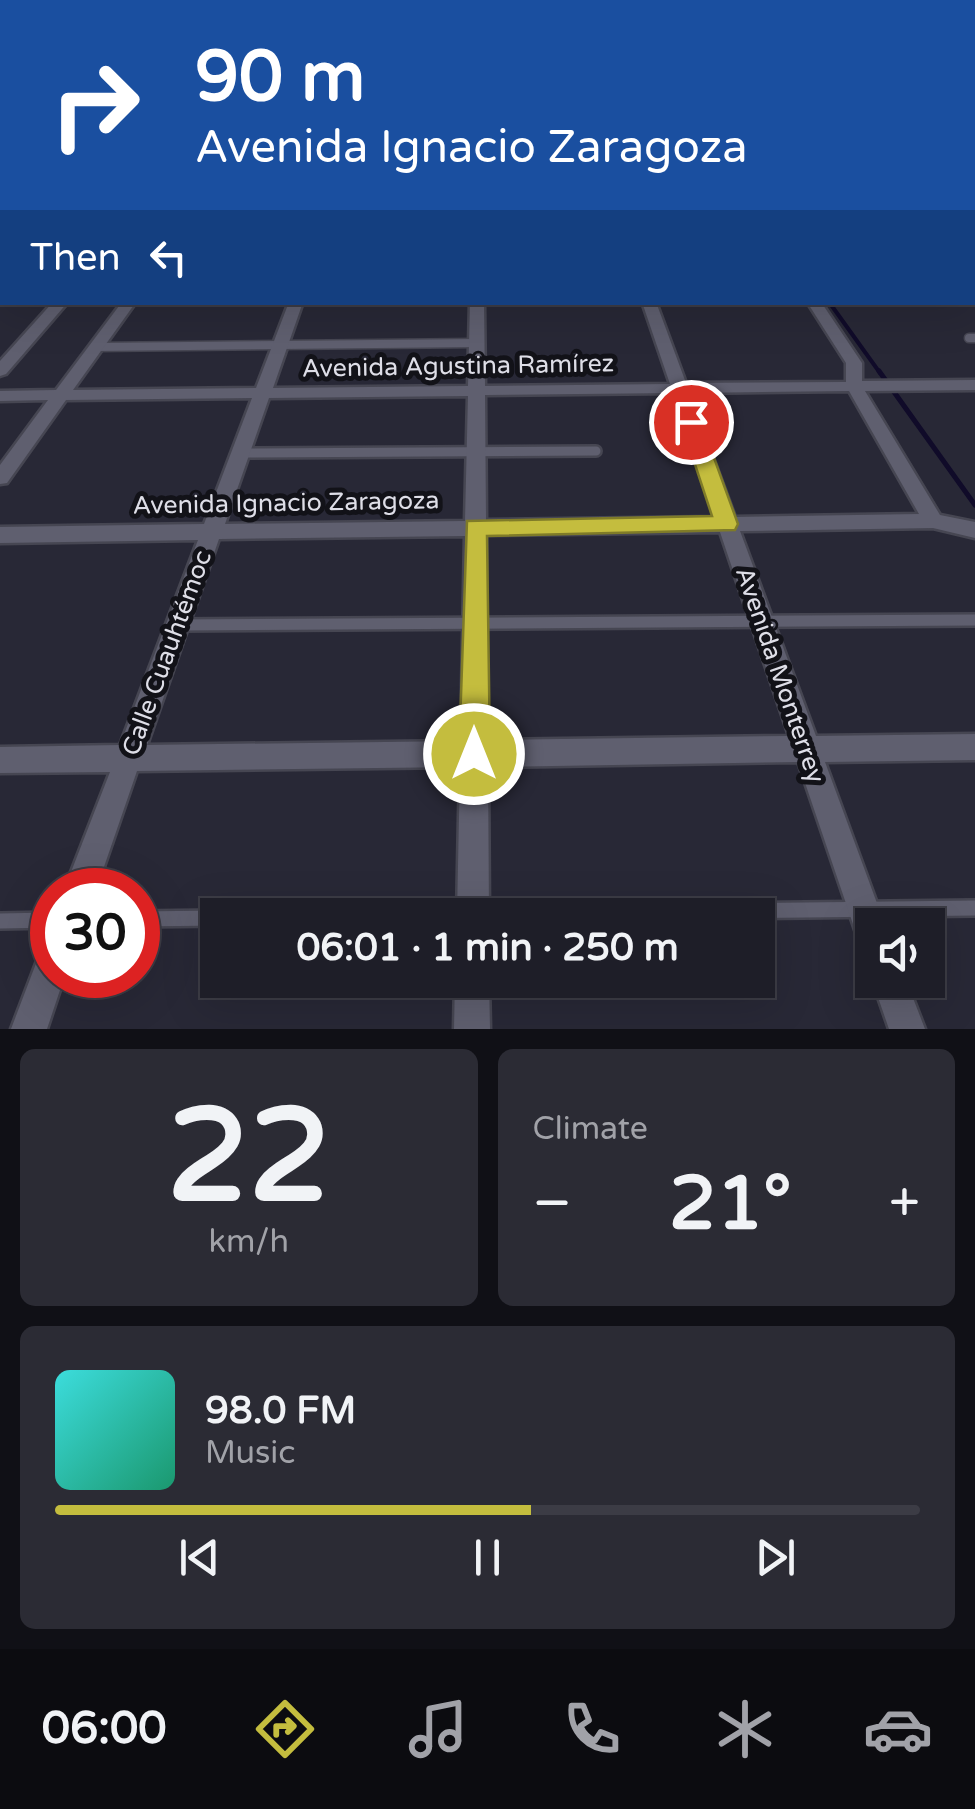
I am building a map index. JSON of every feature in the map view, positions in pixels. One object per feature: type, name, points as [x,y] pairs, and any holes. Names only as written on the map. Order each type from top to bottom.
[{"type":"street","points":[[0,371],[58,305]]},
{"type":"street","points":[[0,478],[127,305]]},
{"type":"street","name":"Calle Cuauhtémoc","points":[[88,868],[295,305]]},
{"type":"street","points":[[473,898],[477,305]]},
{"type":"street","name":"Avenida Monterrey","points":[[650,305],[863,908]]},
{"type":"street","points":[[816,305],[854,362],[860,386],[933,521]]},
{"type":"street","name":"Avenida Agustina Ramírez","points":[[1,396],[975,386]]},
{"type":"street","name":"Avenida Ignacio Zaragoza","points":[[0,534],[933,521],[975,530]]},
{"type":"street","points":[[0,760],[975,747]]},
{"type":"street","points":[[29,1029],[40,998]]},
{"type":"street","points":[[472,998],[472,1029]]},
{"type":"street","points":[[896,998],[907,1029]]},
{"type":"lane","points":[[96,347],[477,342]]},
{"type":"lane","points":[[241,453],[596,450]]},
{"type":"lane","points":[[178,626],[975,620]]},
{"type":"lane","points":[[945,912],[975,908]]},
{"type":"lane","points":[[160,919],[200,918]]},
{"type":"lane","points":[[775,919],[855,921]]},
{"type":"lane","points":[[0,921],[30,920]]},
{"type":"waterway","points":[[831,305],[880,373]]},
{"type":"waterway","points":[[879,371],[975,505]]},
{"type":"route","points":[[474,754],[476,527],[727,524],[691,422]]}]
